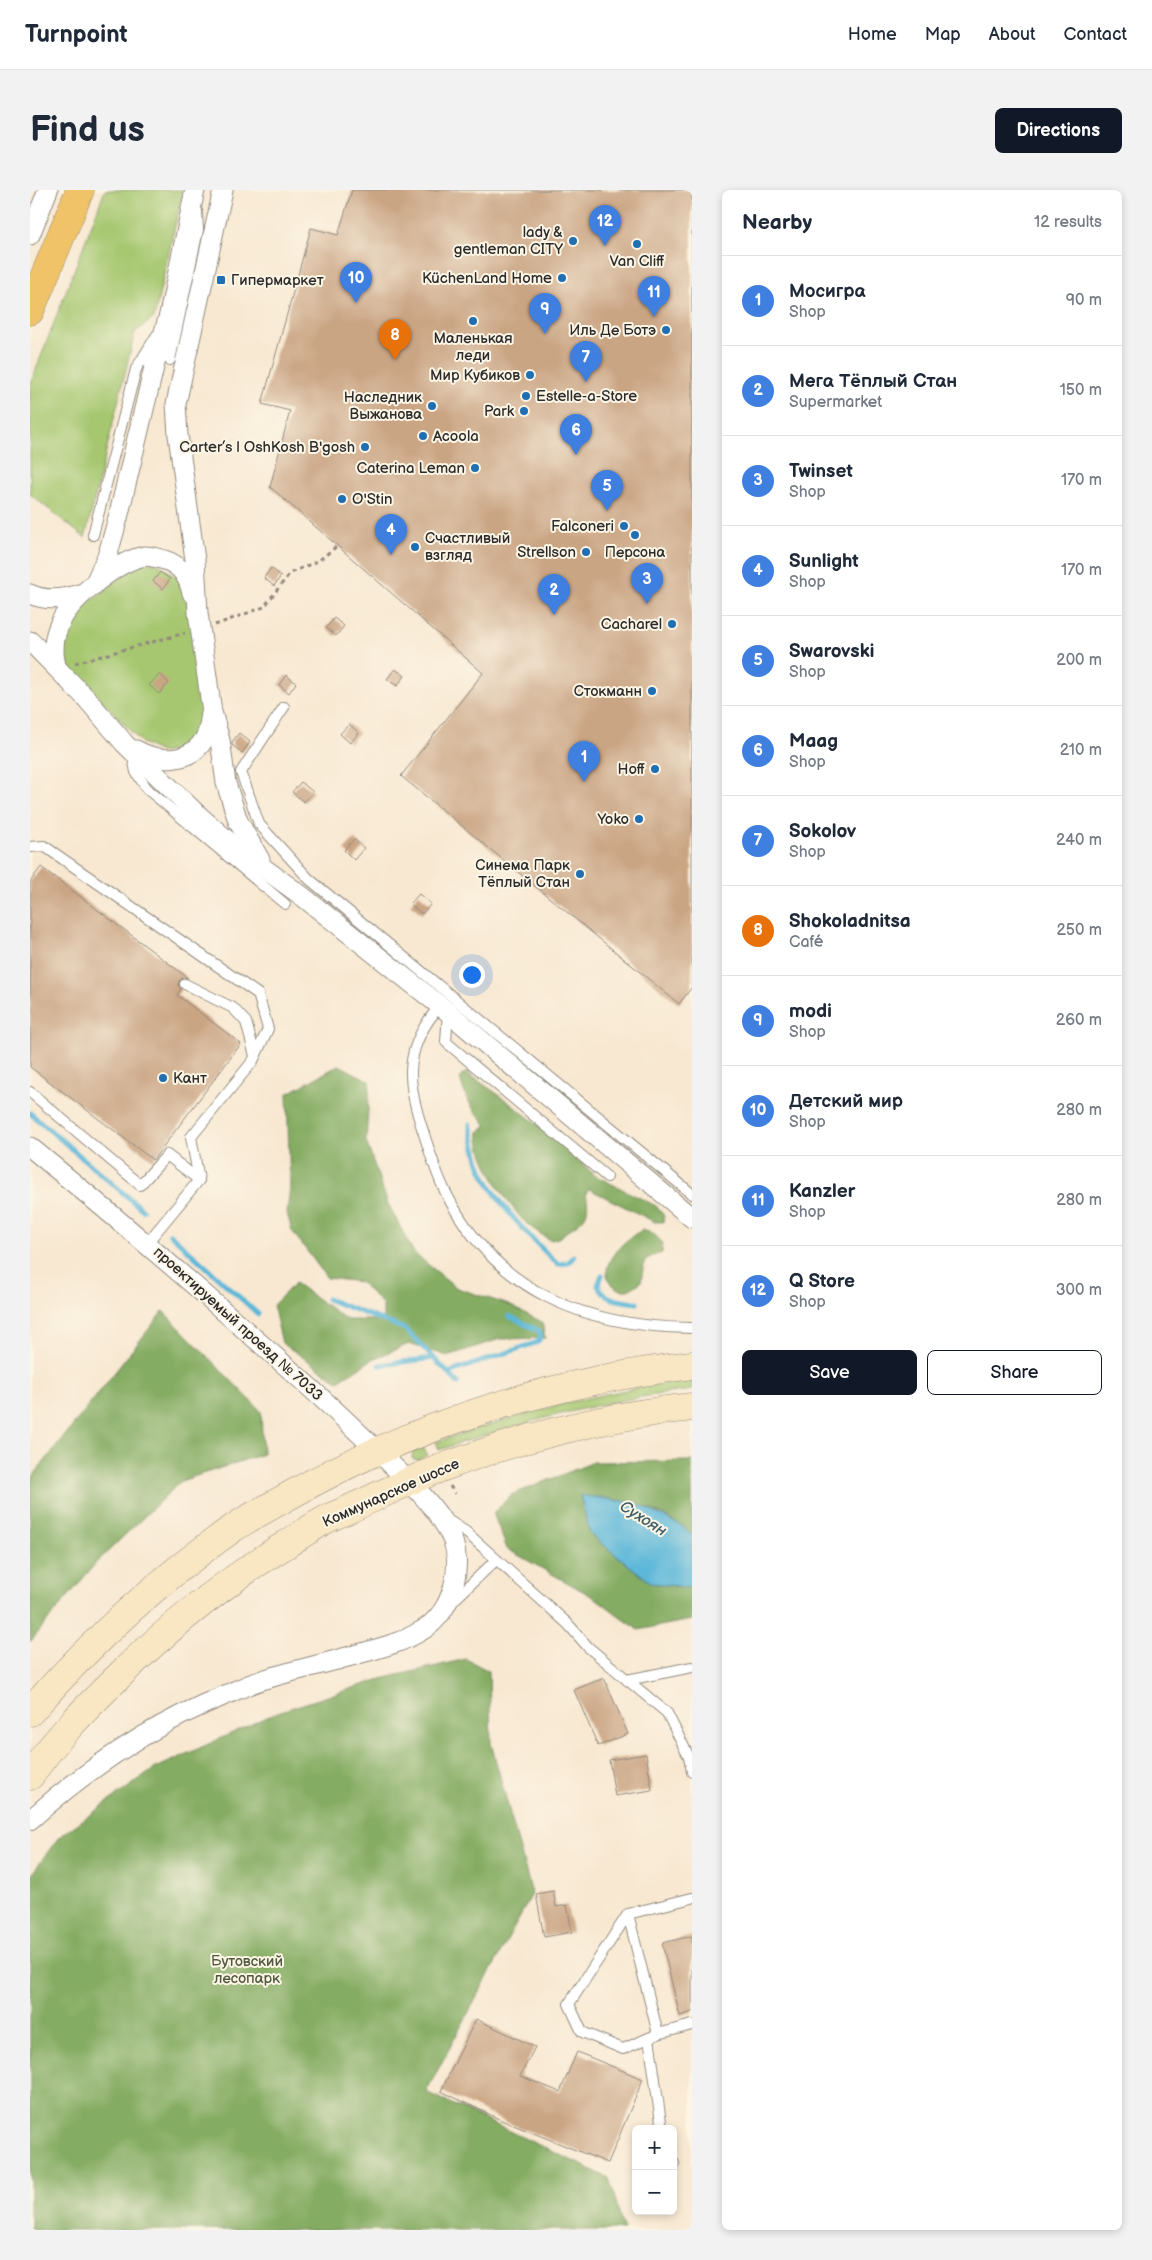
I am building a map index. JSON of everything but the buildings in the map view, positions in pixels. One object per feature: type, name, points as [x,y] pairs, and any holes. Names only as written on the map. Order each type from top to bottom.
[{"type":"highway","points":[[30,311],[80,190]]},
{"type":"main road","points":[[30,1712],[64,1673],[117,1620],[172,1573],[234,1528],[315,1481],[376,1450],[422,1431],[494,1406],[578,1383],[653,1370],[692,1366]]},
{"type":"main road","name":"Коммунарское шоссе","points":[[30,1776],[38,1764],[94,1701],[146,1650],[195,1607],[255,1564],[332,1517],[409,1482],[459,1462],[533,1438],[590,1423],[654,1411],[692,1407]]},
{"type":"street","points":[[30,235],[48,190]]},
{"type":"street","points":[[30,594],[53,600],[69,598],[89,589],[108,554],[155,363],[169,315],[195,190]]},
{"type":"street","points":[[223,190],[176,404],[178,435],[195,560],[198,613],[212,712],[220,740],[226,783],[238,821],[248,843],[265,867]]},
{"type":"street","points":[[56,666],[53,655],[55,637],[61,621],[69,608],[89,589],[132,560],[146,556],[168,560],[183,569],[190,583],[198,613]]},
{"type":"street","points":[[30,641],[56,666],[128,747],[236,848],[265,867],[692,1218]]},
{"type":"street","points":[[128,747],[145,755],[161,759],[177,758],[192,753],[206,736],[212,712]]},
{"type":"street","name":"проектируемый проезд № 7033","points":[[30,1147],[147,1243],[343,1417],[409,1482],[436,1513],[450,1534],[455,1552],[456,1571],[451,1596],[442,1611],[424,1630],[398,1643],[262,1680],[190,1710],[136,1740],[57,1796],[30,1820]]},
{"type":"lane","points":[[170,360],[198,230],[195,190]]},
{"type":"lane","points":[[93,535],[136,369],[169,315]]},
{"type":"lane","points":[[284,707],[241,772],[259,824],[309,879],[692,1194]]},
{"type":"lane","points":[[128,747],[136,772],[147,789],[285,904]]},
{"type":"lane","points":[[30,847],[44,846],[258,994],[268,1029],[255,1056],[191,1137],[198,1180],[147,1243]]},
{"type":"lane","points":[[186,984],[233,1008],[246,1022],[255,1056]]},
{"type":"lane","points":[[607,1177],[446,1042],[441,1012],[425,1025],[414,1047],[411,1058],[412,1089],[419,1120],[440,1182],[455,1211],[479,1245],[496,1262],[532,1290],[583,1313],[636,1325],[692,1328]]},
{"type":"lane","points":[[30,1092],[140,1185],[167,1155],[198,1180]]},
{"type":"lane","points":[[436,1513],[466,1532],[568,1624],[588,1647],[667,1714],[688,1757],[692,1772]]},
{"type":"lane","points":[[442,1611],[496,1560]]},
{"type":"lane","points":[[627,1680],[692,1667]]},
{"type":"lane","points":[[692,1898],[628,1914],[569,2004],[582,2032],[623,2049],[653,2036],[692,2025]]},
{"type":"lane","points":[[628,1914],[653,2036],[662,2125]]},
{"type":"path","points":[[318,561],[336,546]]},
{"type":"green space","points":[[105,190],[183,190],[154,318],[135,332],[85,538],[30,494],[30,385]]},
{"type":"green space","points":[[156,562],[185,584],[193,630],[204,723],[188,746],[163,753],[142,743],[69,666],[64,652],[69,631],[77,612],[139,563]]},
{"type":"green space","points":[[339,1065],[370,1081],[366,1141],[388,1204],[414,1253],[457,1288],[509,1305],[542,1322],[545,1338],[500,1339],[447,1356],[409,1344],[373,1359],[338,1381],[282,1343],[273,1305],[295,1283],[347,1320],[383,1320],[383,1305],[360,1282],[327,1278],[292,1231],[287,1213],[290,1187],[287,1094]]},
{"type":"green space","points":[[464,1073],[499,1095],[561,1142],[594,1175],[656,1206],[664,1216],[663,1222],[655,1222],[589,1189],[586,1193],[588,1206],[586,1215],[580,1222],[561,1236],[550,1240],[532,1228],[511,1206],[488,1168],[479,1142],[479,1132],[486,1127],[466,1095],[460,1078]]},
{"type":"green space","points":[[642,1230],[653,1233],[663,1243],[662,1253],[650,1257],[644,1263],[641,1282],[627,1290],[620,1289],[608,1279],[608,1265],[615,1252],[631,1237]]},
{"type":"green space","points":[[163,1311],[261,1411],[263,1454],[181,1481],[96,1563],[30,1642],[30,1480]]},
{"type":"green space","points":[[692,1380],[692,1390],[660,1394],[564,1413],[501,1430],[439,1450],[436,1442],[562,1404],[626,1390]]},
{"type":"green space","points":[[423,1447],[427,1455],[418,1460],[412,1458],[413,1452]]},
{"type":"green space","points":[[692,1461],[692,1536],[681,1526],[655,1511],[625,1502],[580,1496],[590,1534],[651,1583],[692,1588],[692,1620],[638,1630],[597,1599],[507,1549],[493,1513],[511,1495],[594,1462]]},
{"type":"green space","name":"Бутовский лесопарк","points":[[466,1659],[489,1671],[491,1743],[532,1894],[426,2092],[609,2178],[624,2230],[30,2230],[30,1876],[59,1837],[154,1769],[278,1712],[381,1679]]},
{"type":"water","name":"Сухоян","points":[[580,1495],[636,1503],[684,1527],[692,1536],[692,1588],[651,1583],[590,1534]]},
{"type":"waterway","points":[[30,1113],[143,1210]]},
{"type":"waterway","points":[[470,1124],[480,1165],[494,1192],[513,1218],[558,1264],[568,1263],[574,1256]]},
{"type":"waterway","points":[[170,1234],[258,1314]]},
{"type":"waterway","points":[[602,1275],[598,1285],[605,1294],[614,1299],[637,1303]]},
{"type":"waterway","points":[[327,1299],[405,1329],[458,1383]]},
{"type":"waterway","points":[[448,1373],[538,1342],[541,1335],[539,1331],[509,1316]]},
{"type":"waterway","points":[[380,1365],[434,1358]]},
{"type":"place","name":"lady & gentleman CITY","points":[[573,241]]},
{"type":"place","name":"Van Cliff","points":[[637,244]]},
{"type":"place","name":"Q Store","points":[[605,246]]},
{"type":"place","name":"KüchenLand Home","points":[[562,278]]},
{"type":"place","name":"Гипермаркет","points":[[221,280]]},
{"type":"place","name":"Детский мир","points":[[356,303]]},
{"type":"place","name":"Kanzler","points":[[654,317]]},
{"type":"place","name":"Маленькая леди","points":[[473,321]]},
{"type":"place","name":"Иль Де Ботэ","points":[[666,330]]},
{"type":"place","name":"modi","points":[[545,334]]},
{"type":"place","name":"Shokoladnitsa","points":[[395,360]]},
{"type":"place","name":"Мир Кубиков","points":[[530,375]]},
{"type":"place","name":"Sokolov","points":[[586,382]]},
{"type":"place","name":"Estelle-a-Store","points":[[526,396]]},
{"type":"place","name":"Наследник Выжанова","points":[[432,406]]},
{"type":"place","name":"Park","points":[[524,411]]},
{"type":"place","name":"Acoola","points":[[423,436]]},
{"type":"place","name":"Carter’s | OshKosh B'gosh","points":[[365,447]]},
{"type":"place","name":"Maag","points":[[576,455]]},
{"type":"place","name":"Caterina Leman","points":[[475,468]]},
{"type":"place","name":"O'Stin","points":[[342,499]]},
{"type":"place","name":"Swarovski","points":[[607,511]]},
{"type":"place","name":"Falconeri","points":[[624,526]]},
{"type":"place","name":"Персона","points":[[635,535]]},
{"type":"place","name":"Счастливый взгляд","points":[[415,547]]},
{"type":"place","name":"Strellson","points":[[586,552]]},
{"type":"place","name":"Sunlight","points":[[391,555]]},
{"type":"place","name":"Twinset","points":[[647,604]]},
{"type":"place","name":"Мега Тёплый Cтан","points":[[554,615]]},
{"type":"place","name":"Cacharel","points":[[672,624]]},
{"type":"place","name":"Стокманн","points":[[652,691]]},
{"type":"place","name":"Hoff","points":[[655,769]]},
{"type":"place","name":"Мосигра","points":[[584,782]]},
{"type":"place","name":"Yoko","points":[[639,819]]},
{"type":"place","name":"Синема Парк Тёплый Стан","points":[[580,874]]},
{"type":"place","name":"Кант","points":[[163,1078]]}]
